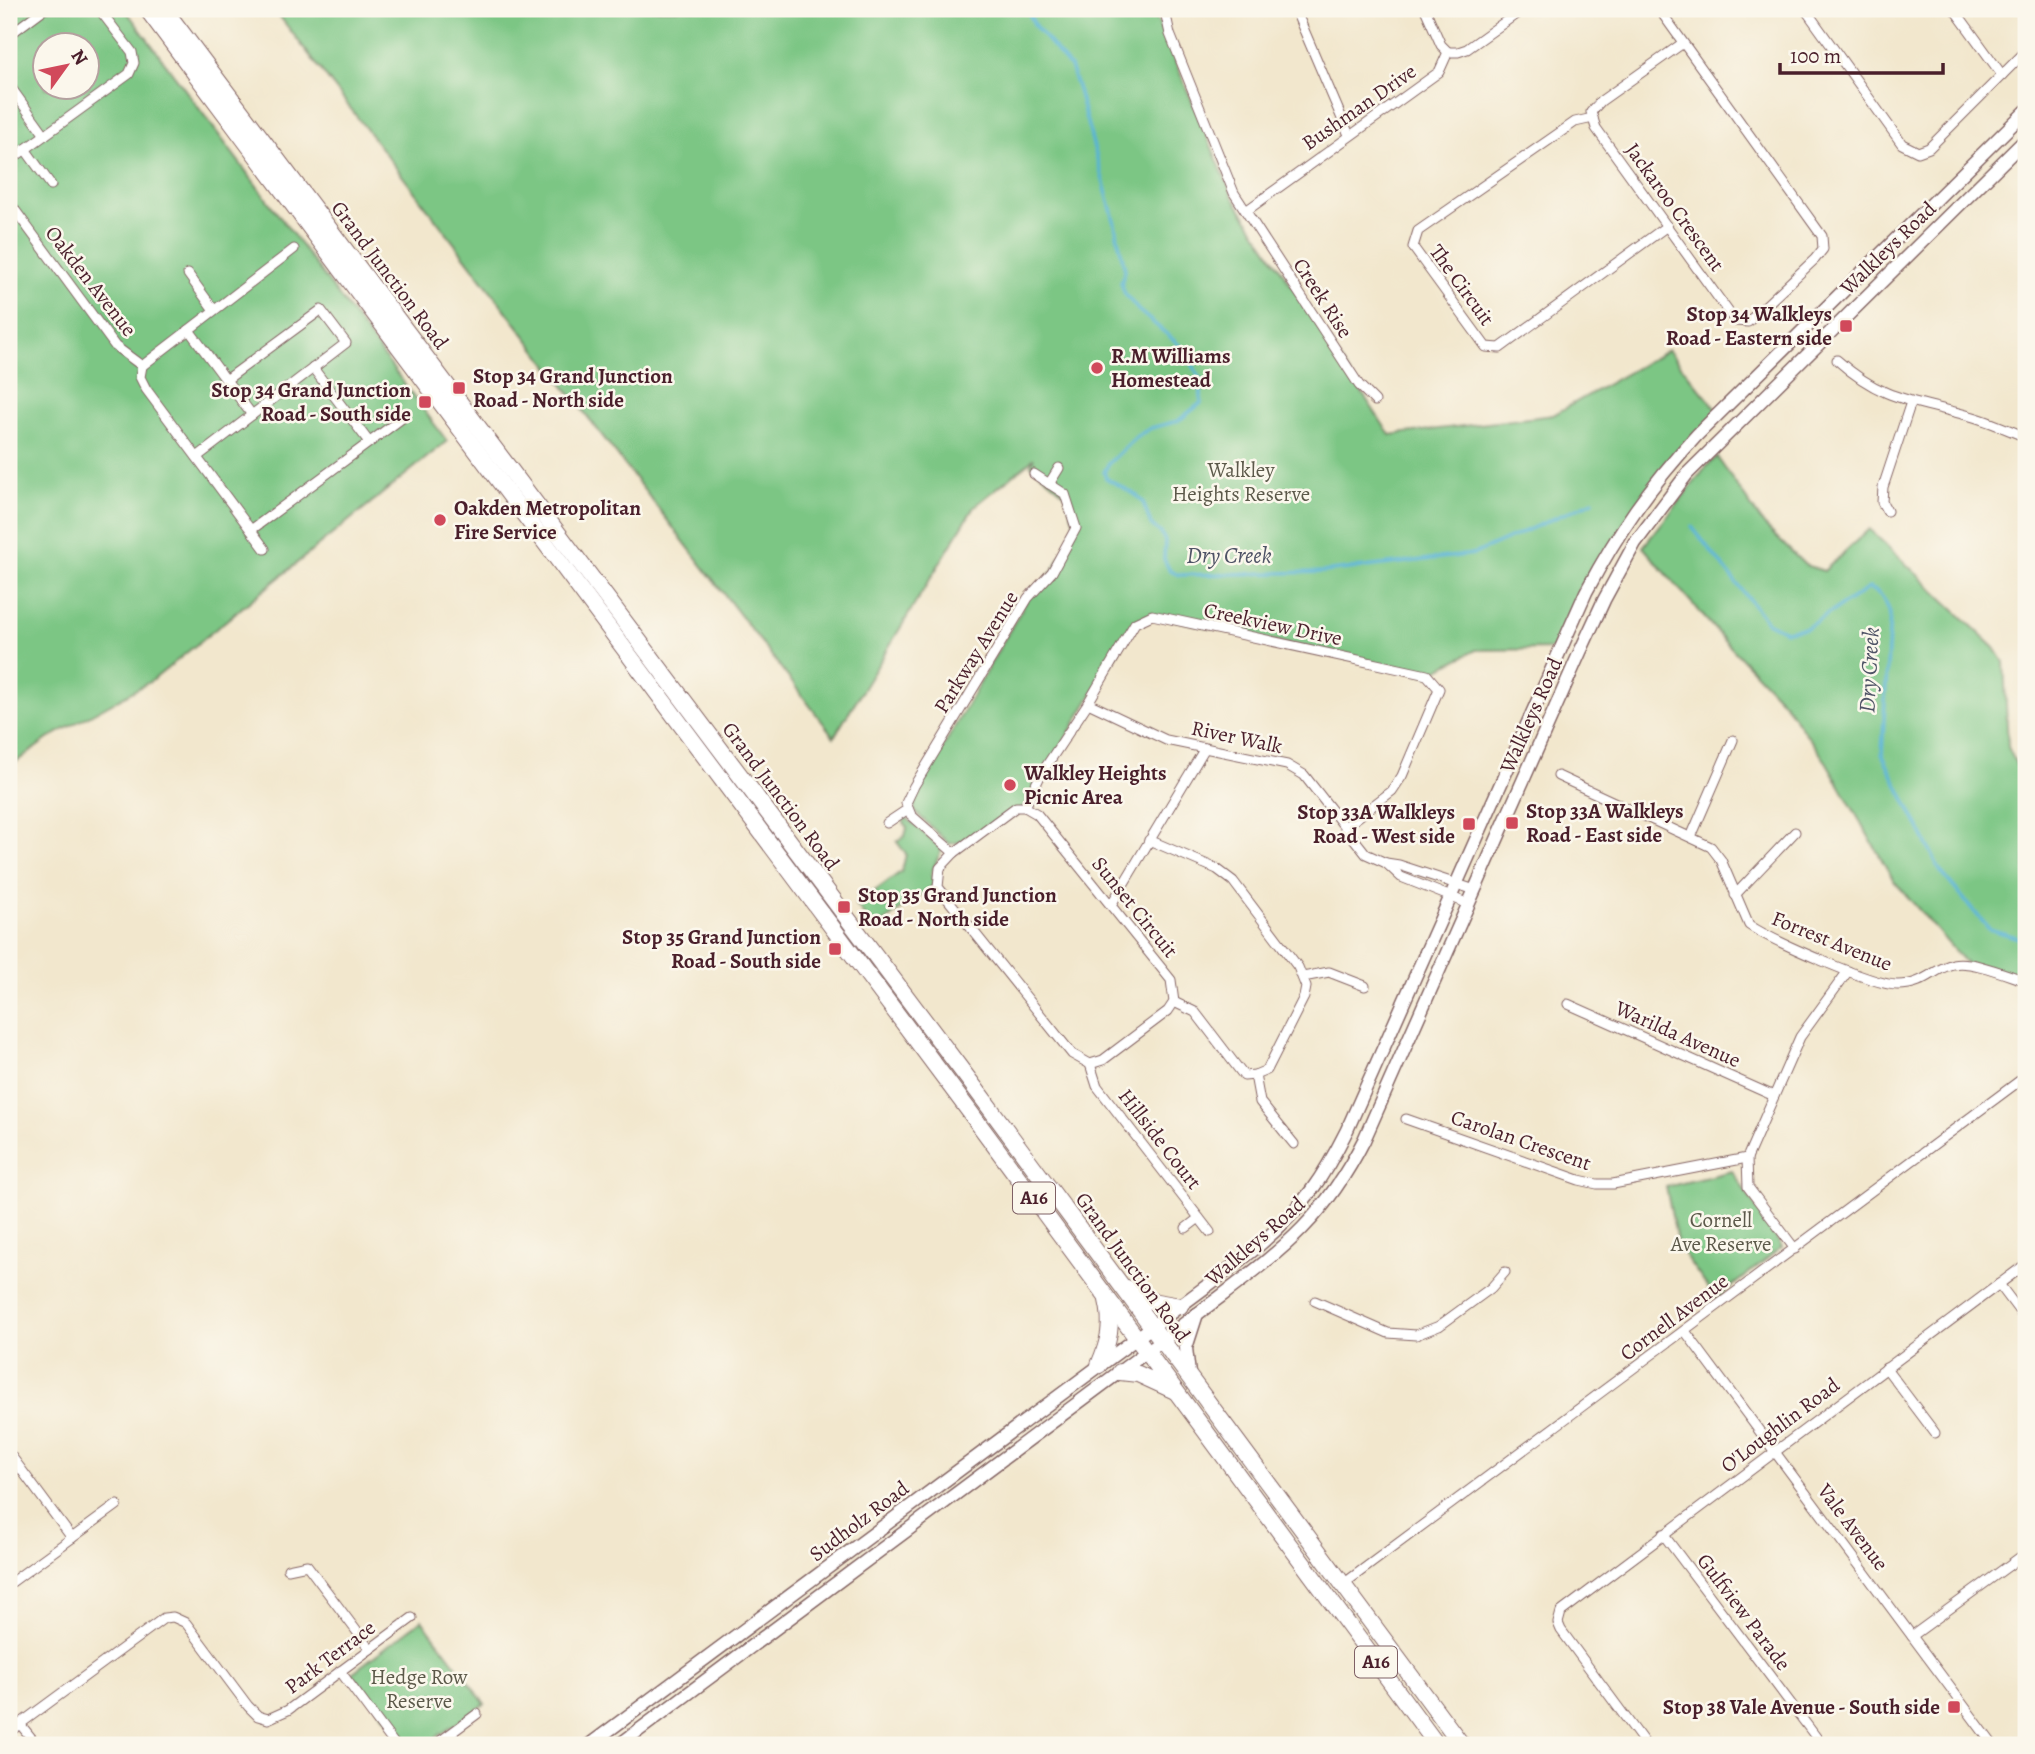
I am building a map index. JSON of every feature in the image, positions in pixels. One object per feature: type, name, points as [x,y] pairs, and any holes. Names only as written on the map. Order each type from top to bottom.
[{"type":"highway","name":"Grand Junction Road","points":[[147,9],[1147,1351],[1437,1745]]},
{"type":"highway","name":"Grand Junction Road","points":[[164,9],[975,1088],[1462,1745]]},
{"type":"highway","points":[[462,431],[462,419],[467,412]]},
{"type":"highway","points":[[1119,1283],[1151,1301],[1180,1306]]},
{"type":"highway","points":[[1099,1365],[1110,1334],[1111,1322],[1106,1296]]},
{"type":"highway","points":[[1120,1372],[1139,1374],[1177,1392]]},
{"type":"highway","points":[[1328,1596],[1342,1585]]},
{"type":"main road","name":"Walkleys Road","points":[[1152,1327],[1278,1227],[1299,1206],[1322,1176],[1347,1130],[1586,592],[1636,506],[1697,435],[2026,111]]},
{"type":"main road","name":"Walkleys Road","points":[[1147,1351],[1288,1244],[1337,1189],[1364,1140],[1604,600],[1630,551],[1655,515],[1706,453],[2026,139]]},
{"type":"main road","points":[[1189,1379],[1186,1348],[1197,1314]]},
{"type":"main road","name":"Sudholz Road","points":[[589,1745],[1152,1327]]},
{"type":"main road","name":"Sudholz Road","points":[[619,1745],[1147,1351]]},
{"type":"street","points":[[9,35],[44,9]]},
{"type":"street","points":[[9,161],[129,74],[134,63],[132,52],[99,9]]},
{"type":"street","points":[[1295,9],[1349,135]]},
{"type":"street","points":[[1425,9],[1441,45],[1448,52],[1467,49],[1523,9]]},
{"type":"street","name":"Jackaroo Crescent","points":[[1593,118],[1596,128],[1735,321],[1748,322],[1823,249],[1822,236],[1659,9]]},
{"type":"street","points":[[1805,9],[1902,144],[1918,152],[1929,148],[2026,51]]},
{"type":"street","points":[[1954,9],[2001,75]]},
{"type":"street","name":"Creek Rise","points":[[1165,11],[1170,34],[1234,193],[1359,386],[1375,401]]},
{"type":"street","points":[[1593,118],[1591,112],[1601,101],[1683,43]]},
{"type":"street","name":"Bushman Drive","points":[[1246,211],[1439,72],[1448,52]]},
{"type":"street","points":[[9,85],[45,135]]},
{"type":"street","name":"The Circuit","points":[[1593,118],[1575,121],[1418,232],[1413,247],[1486,347],[1500,348],[1667,226]]},
{"type":"street","points":[[25,149],[51,185]]},
{"type":"street","name":"Oakden Avenue","points":[[9,202],[115,346],[142,366]]},
{"type":"street","points":[[265,549],[146,389],[140,377],[142,366],[294,249]]},
{"type":"street","points":[[188,274],[214,310]]},
{"type":"street","points":[[197,457],[346,343],[321,310],[226,380]]},
{"type":"street","points":[[189,330],[252,415]]},
{"type":"street","points":[[1837,360],[1869,385],[1888,395],[1968,415],[2025,434]]},
{"type":"street","points":[[313,368],[369,442]]},
{"type":"street","points":[[1887,511],[1882,502],[1883,487],[1911,402]]},
{"type":"street","points":[[251,530],[405,416]]},
{"type":"street","points":[[1049,484],[1059,468]]},
{"type":"street","name":"Parkway Avenue","points":[[908,809],[906,803],[914,786],[1028,598],[1052,572],[1076,527],[1065,494],[1034,474]]},
{"type":"street","name":"Creekview Drive","points":[[1025,807],[1041,774],[1088,703],[1135,623],[1152,615],[1427,675],[1439,689],[1402,776],[1392,791],[1345,827]]},
{"type":"street","name":"River Walk","points":[[1088,703],[1166,740],[1287,765],[1304,775],[1366,854],[1386,863],[1475,890]]},
{"type":"street","points":[[1691,837],[1733,740]]},
{"type":"street","points":[[1111,905],[1205,748]]},
{"type":"street","name":"Forrest Avenue","points":[[1558,776],[1716,851],[1747,921],[1754,929],[1848,971],[1882,984],[1905,985],[1923,981],[1954,964],[1966,964],[2026,981]]},
{"type":"street","points":[[1025,807],[1016,807],[954,853],[940,868],[939,887],[1072,1054],[1090,1064],[1103,1060],[1168,1011],[1174,1002],[1195,1012],[1244,1076],[1267,1070],[1304,997],[1306,987],[1298,967],[1225,873],[1149,840]]},
{"type":"street","name":"Sunset Circuit","points":[[1025,807],[1037,814],[1171,980],[1174,1002]]},
{"type":"street","points":[[887,823],[908,809],[917,821],[954,853]]},
{"type":"street","points":[[1735,895],[1795,832]]},
{"type":"street","name":"River Walk","points":[[1386,863],[1401,877],[1469,904]]},
{"type":"street","points":[[1795,1249],[1748,1187],[1747,1158],[1800,1037],[1848,971]]},
{"type":"street","points":[[1303,977],[1329,972],[1365,986]]},
{"type":"street","name":"Warilda Avenue","points":[[1568,1004],[1774,1096]]},
{"type":"street","name":"Hillside Court","points":[[1090,1064],[1097,1086],[1210,1232]]},
{"type":"street","points":[[1255,1075],[1260,1102],[1294,1144]]},
{"type":"street","name":"Cornell Avenue","points":[[1342,1585],[2026,1076]]},
{"type":"street","name":"Carolan Crescent","points":[[1406,1119],[1597,1184],[1613,1184],[1747,1158]]},
{"type":"street","points":[[1186,1228],[1199,1218]]},
{"type":"street","name":"O'Loughlin Road","points":[[1646,1745],[1561,1630],[1558,1618],[1565,1608],[2026,1264]]},
{"type":"street","points":[[1315,1301],[1388,1333],[1416,1335],[1439,1326],[1491,1288],[1505,1272]]},
{"type":"street","points":[[1999,1284],[2026,1320]]},
{"type":"street","name":"Vale Avenue","points":[[1685,1331],[1993,1745]]},
{"type":"street","points":[[1886,1368],[1935,1433]]},
{"type":"street","points":[[9,1453],[72,1538]]},
{"type":"street","points":[[9,1584],[117,1505]]},
{"type":"street","name":"Gulfview Parade","points":[[1663,1534],[1822,1745]]},
{"type":"street","points":[[1912,1636],[2026,1553]]},
{"type":"street","points":[[288,1569],[307,1565],[370,1649]]},
{"type":"street","name":"Park Terrace","points":[[20,1724],[164,1618],[173,1616],[186,1623],[248,1706],[258,1716],[268,1719],[288,1710],[412,1618]]},
{"type":"street","points":[[340,1671],[394,1745]]},
{"type":"street","points":[[435,1745],[477,1714]]},
{"type":"street","points":[[9,1732],[20,1724],[37,1745]]},
{"type":"green space","points":[[9,9],[125,9],[447,441],[153,680],[49,738],[9,767]]},
{"type":"green space","name":"Walkley Heights Reserve","points":[[274,9],[1157,9],[1154,12],[1233,197],[1390,435],[1553,415],[1668,350],[1719,412],[1626,521],[1560,649],[1476,650],[1427,675],[1152,615],[1135,623],[1025,807],[960,842],[949,844],[915,812],[913,800],[1028,598],[1052,572],[1076,528],[1065,494],[1031,465],[1034,458],[974,507],[834,737]]},
{"type":"green space","points":[[1717,457],[1764,525],[1805,565],[1824,571],[1869,529],[1995,648],[2004,662],[2008,747],[2026,785],[2026,983],[1966,964],[1894,881],[1827,763],[1784,703],[1725,641],[1643,547]]},
{"type":"green space","points":[[904,816],[942,849],[931,874],[935,884],[875,929],[856,905],[902,871],[906,854],[897,842],[905,836],[907,828]]},
{"type":"green space","name":"Cornell Ave Reserve","points":[[1732,1171],[1782,1247],[1716,1299],[1678,1246],[1666,1187]]},
{"type":"green space","name":"Hedge Row Reserve","points":[[422,1620],[485,1704],[425,1745],[406,1745],[352,1673]]},
{"type":"waterway","name":"Dry Creek","points":[[1027,9],[1035,26],[1070,67],[1078,90],[1114,220],[1125,270],[1121,283],[1125,294],[1138,310],[1176,342],[1189,357],[1201,381],[1201,403],[1178,421],[1151,428],[1137,436],[1109,463],[1104,472],[1106,478],[1143,502],[1151,525],[1161,533],[1165,541],[1164,559],[1170,571],[1179,575],[1323,572],[1474,554],[1593,501]]},
{"type":"waterway","name":"Dry Creek","points":[[1692,527],[1767,622],[1785,631],[1806,628],[1869,588],[1883,598],[1890,614],[1882,754],[1941,872],[1989,929],[2026,940]]},
{"type":"place","name":"Stop 34 Walkleys Road - Eastern side","points":[[1846,326]]},
{"type":"place","name":"R.M Williams Homestead","points":[[1097,368]]},
{"type":"place","name":"Stop 34 Grand Junction Road - North side","points":[[459,388]]},
{"type":"place","name":"Stop 34 Grand Junction Road - South side","points":[[425,402]]},
{"type":"place","name":"Oakden Metropolitan Fire Service","points":[[440,520]]},
{"type":"place","name":"Walkley Heights Picnic Area","points":[[1010,785]]},
{"type":"place","name":"Stop 33A Walkleys Road - East side","points":[[1512,823]]},
{"type":"place","name":"Stop 33A Walkleys Road - West side","points":[[1469,824]]},
{"type":"place","name":"Stop 35 Grand Junction Road - North side","points":[[844,907]]},
{"type":"place","name":"Stop 35 Grand Junction Road - South side","points":[[835,949]]},
{"type":"place","name":"Stop 38 Vale Avenue - South side","points":[[1954,1707]]}]
